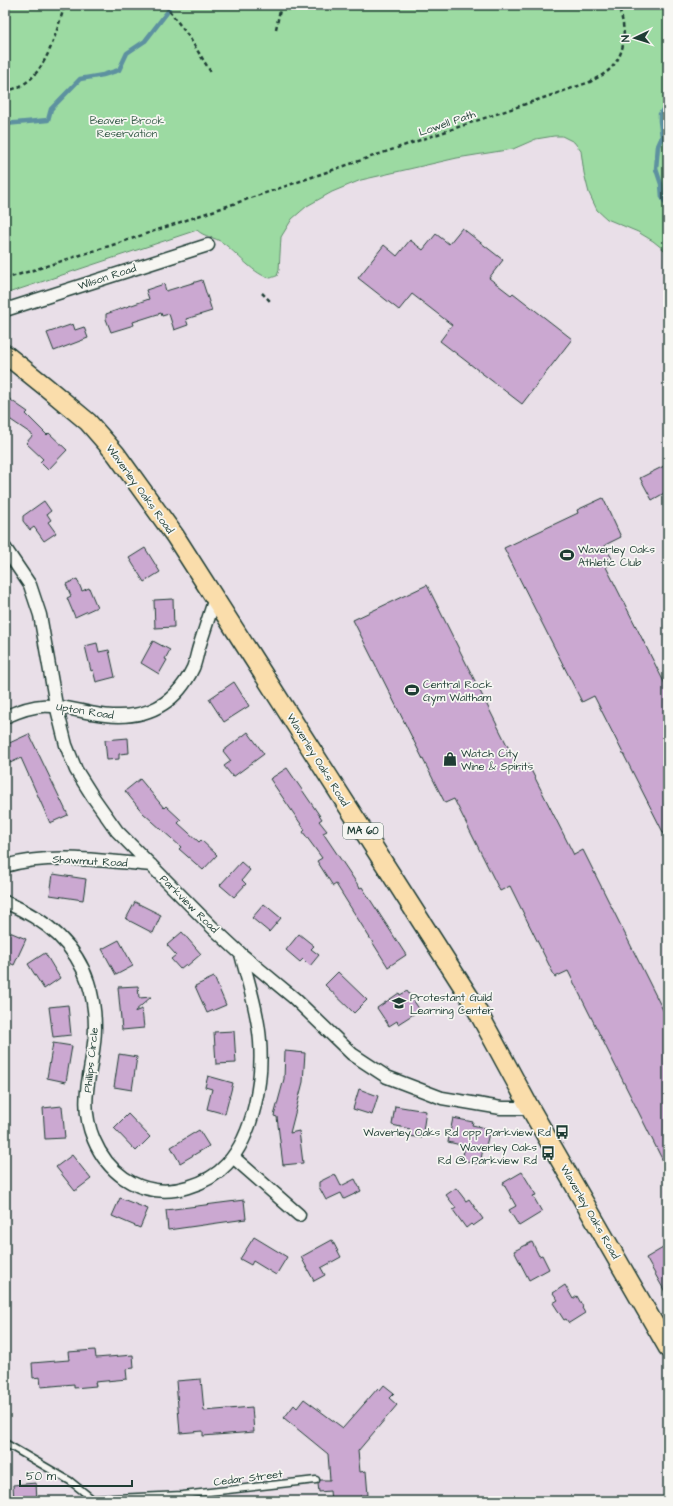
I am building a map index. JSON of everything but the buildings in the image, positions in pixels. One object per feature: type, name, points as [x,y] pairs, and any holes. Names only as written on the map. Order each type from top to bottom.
[{"type":"main road","name":"Waverley Oaks Road","points":[[5,354],[46,386],[88,422],[116,454],[156,508],[472,1001],[530,1108],[666,1339]]},
{"type":"street","name":"Wilson Road","points":[[5,310],[208,245]]},
{"type":"street","name":"Parkview Road","points":[[5,548],[30,585],[40,615],[56,705],[66,745],[76,770],[117,831],[212,927],[241,954],[294,998],[352,1054],[387,1077],[442,1098],[501,1108],[530,1108]]},
{"type":"street","name":"Upton Road","points":[[5,717],[34,706],[44,704],[115,716],[139,715],[161,706],[174,696],[184,683],[193,667],[215,598]]},
{"type":"street","name":"Shawmut Road","points":[[5,866],[19,862],[53,859],[76,859],[151,865]]},
{"type":"street","name":"Phillips Circle","points":[[5,902],[36,917],[50,927],[74,954],[86,976],[95,1011],[95,1029],[86,1092],[89,1125],[100,1152],[109,1164],[118,1174],[143,1188],[158,1191],[172,1191],[197,1185],[208,1180],[226,1165],[233,1157],[241,1143],[252,1113],[259,1081],[261,1061],[258,1024],[241,954]]},
{"type":"street","points":[[233,1157],[299,1215]]},
{"type":"lane","points":[[5,1443],[70,1481],[94,1500],[183,1496]]},
{"type":"lane","name":"Cedar Street","points":[[183,1496],[316,1480]]},
{"type":"lane","points":[[172,1501],[183,1496]]},
{"type":"path","points":[[5,91],[21,86],[33,77],[46,60],[65,5]]},
{"type":"path","points":[[165,5],[189,37],[212,74]]},
{"type":"path","points":[[276,29],[281,5]]},
{"type":"path","name":"Lowell Path","points":[[5,280],[133,239],[590,82],[609,70],[621,53],[625,34],[623,18],[618,5]]},
{"type":"path","points":[[262,293],[271,302]]},
{"type":"green space","name":"Beaver Brook Reservation","points":[[5,5],[668,5],[668,253],[653,241],[638,232],[607,219],[597,210],[589,193],[581,151],[574,142],[562,136],[554,136],[536,139],[513,149],[457,158],[361,180],[332,192],[307,206],[292,219],[281,237],[279,270],[277,276],[271,278],[265,277],[252,269],[217,239],[197,230],[5,294]]},
{"type":"waterway","points":[[5,124],[48,120],[51,109],[80,79],[103,75],[119,70],[127,53],[145,41],[169,10]]},
{"type":"waterway","points":[[668,106],[664,108],[660,114],[662,137],[658,146],[656,169],[661,184],[662,197],[668,208]]},
{"type":"place","name":"Waverley Oaks Athletic Club","points":[[567,555]]},
{"type":"place","name":"Central Rock Gym Waltham","points":[[412,690]]},
{"type":"place","name":"Watch City Wine & Spirits","points":[[450,759]]},
{"type":"place","name":"Protestant Guild Learning Center","points":[[399,1003]]},
{"type":"place","name":"Waverley Oaks Rd opp Parkview Rd","points":[[562,1132]]},
{"type":"place","name":"Waverley Oaks Rd @ Parkview Rd","points":[[548,1153]]}]
